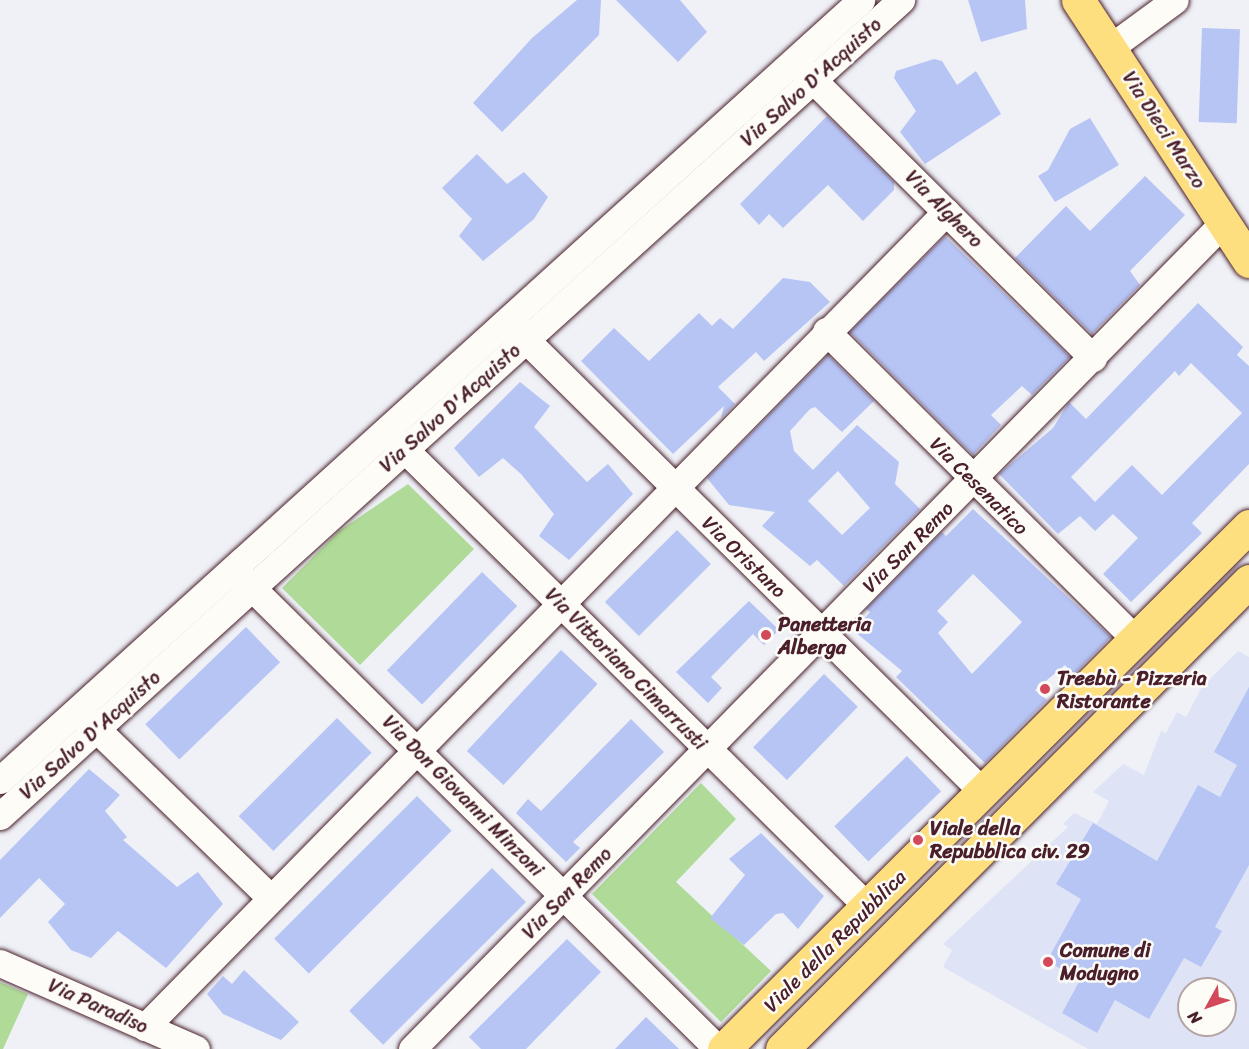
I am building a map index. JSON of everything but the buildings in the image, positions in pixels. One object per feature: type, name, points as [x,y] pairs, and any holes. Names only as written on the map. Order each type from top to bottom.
[{"type":"main road","name":"Via Dieci Marzo","points":[[1078,0],[1111,47],[1249,261]]},
{"type":"main road","name":"Viale della Repubblica","points":[[724,1049],[1249,526]]},
{"type":"main road","name":"Viale della Repubblica","points":[[782,1049],[1249,581]]},
{"type":"street","name":"Via Salvo D'Acquisto","points":[[0,780],[861,0]]},
{"type":"street","name":"Via Salvo D'Acquisto","points":[[0,816],[901,0]]},
{"type":"street","points":[[1111,47],[1175,0]]},
{"type":"street","name":"Via Alghero","points":[[794,61],[1093,358]]},
{"type":"street","points":[[145,1027],[270,897],[418,751],[826,331],[946,212]]},
{"type":"street","name":"Via San Remo","points":[[412,1049],[564,897],[821,632],[974,481],[1224,222]]},
{"type":"street","name":"Via Oristano","points":[[507,320],[525,341],[983,792]]},
{"type":"street","name":"Via Cesenatico","points":[[826,331],[1135,639]]},
{"type":"street","name":"Via Vittoriano Cimarrusti","points":[[385,431],[868,907]]},
{"type":"street","name":"Via Don Giovanni Minzoni","points":[[233,569],[718,1049]]},
{"type":"street","points":[[78,710],[270,897]]},
{"type":"street","name":"Via Paradiso","points":[[0,963],[196,1049]]},
{"type":"shaded area","points":[[1238,651],[1249,657],[1249,1049],[1088,1049],[943,967],[952,950],[943,944],[1068,827],[1063,824],[1074,813],[1097,824],[1109,801],[1093,792],[1123,764],[1144,775],[1161,731],[1166,733],[1177,712],[1186,717],[1202,687]]},
{"type":"green space","points":[[408,484],[474,549],[360,665],[282,588],[339,531]]},
{"type":"green space","points":[[701,783],[736,819],[676,882],[771,971],[721,1022],[592,894]]},
{"type":"green space","points":[[0,982],[28,994],[3,1049],[0,1049]]},
{"type":"place","name":"Panetteria Alberga","points":[[766,635]]},
{"type":"place","name":"Treebù - Pizzeria Ristorante","points":[[1045,689]]},
{"type":"place","name":"Viale della Repubblica civ. 29","points":[[918,840]]},
{"type":"place","name":"Comune di Modugno","points":[[1048,962]]}]
